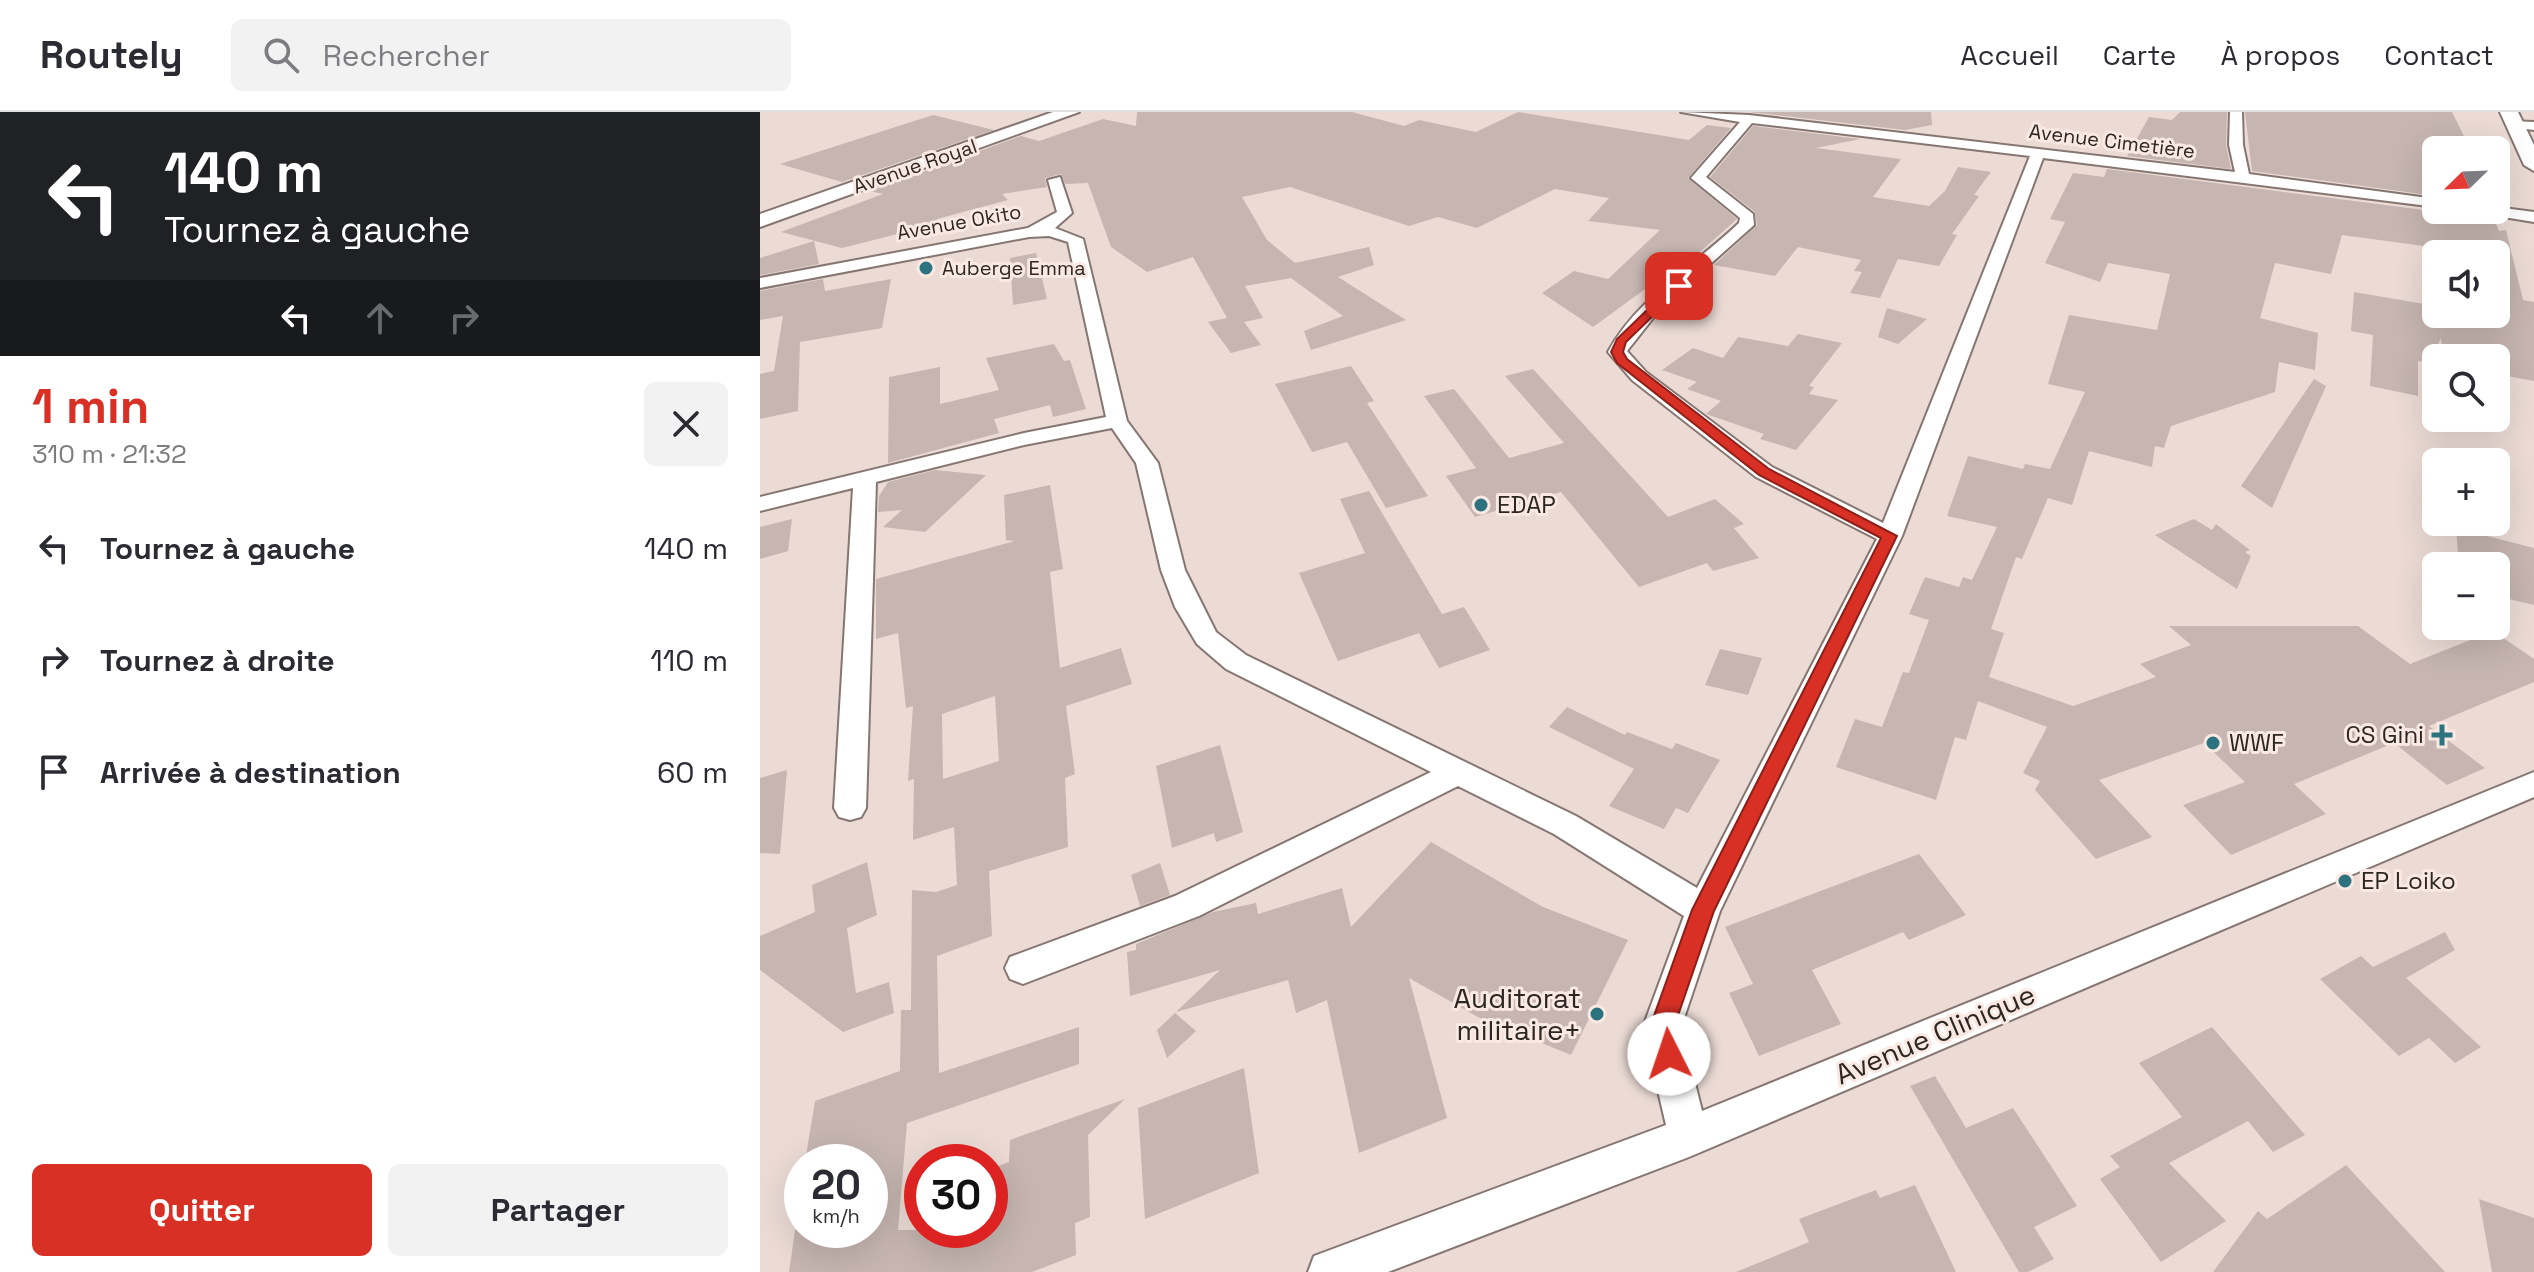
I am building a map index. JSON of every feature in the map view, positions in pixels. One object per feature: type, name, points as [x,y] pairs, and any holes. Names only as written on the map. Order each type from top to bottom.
[{"type":"street","name":"Avenue Royal","points":[[760,203],[1028,112]]},
{"type":"street","name":"Avenue Royal","points":[[760,221],[1070,112]]},
{"type":"street","name":"Avenue Cimetière","points":[[1687,112],[2422,201]]},
{"type":"street","points":[[2236,112],[2236,145],[2243,177]]},
{"type":"street","points":[[2511,118],[2534,126]]},
{"type":"street","points":[[2511,118],[2534,165]]},
{"type":"street","points":[[1749,119],[1698,178],[1739,207],[1748,217],[1746,225],[1717,255],[1660,301],[1621,341],[1617,352],[1639,376],[1764,472],[1890,536]]},
{"type":"street","points":[[1689,1137],[1662,1027],[1703,910],[1890,536],[2038,153]]},
{"type":"street","points":[[1055,180],[1075,239],[1117,421],[1147,463],[1173,570],[1188,607],[1206,638],[1236,662],[1565,825],[1703,910]]},
{"type":"street","points":[[1029,232],[1056,222],[1065,213]]},
{"type":"street","points":[[2510,214],[2534,217]]},
{"type":"street","name":"Avenue Okito","points":[[760,283],[1029,232],[1050,231],[1075,239]]},
{"type":"street","points":[[760,504],[1038,436],[1117,421]]},
{"type":"street","points":[[850,808],[865,480]]},
{"type":"street","points":[[1023,968],[1187,906],[1457,773]]},
{"type":"street","name":"Avenue Clinique","points":[[1330,1272],[1689,1137],[2534,784]]},
{"type":"building","points":[[1137,112],[1352,112],[1404,126],[1419,120],[1476,132],[1518,112],[1689,140],[1707,125],[1731,128],[1688,178],[1737,219],[1691,260],[1679,264],[1657,260],[1652,284],[1593,327],[1542,293],[1574,271],[1608,279],[1660,230],[1588,221],[1609,198],[1555,189],[1477,228],[1438,217],[1409,226],[1290,187],[1242,197],[1267,240],[1295,263],[1369,247],[1374,265],[1338,277],[1406,320],[1311,350],[1304,331],[1343,316],[1291,278],[1245,286],[1263,318],[1244,322],[1261,345],[1231,353],[1208,322],[1227,318],[1193,257],[1147,272],[1111,247],[1088,183],[1065,184],[1061,174],[1045,178],[1047,187],[1002,194],[1008,200],[937,219],[937,224],[842,248],[781,232],[883,194],[870,191],[1021,136],[1039,141],[1103,119],[1136,126]]},
{"type":"building","points":[[1749,112],[1931,112],[1932,125],[1905,130]]},
{"type":"building","points":[[2180,112],[2227,112],[2226,145],[2231,169],[2127,156],[2149,117],[2172,120]]},
{"type":"building","points":[[2245,112],[2452,112],[2464,136],[2422,136],[2422,194],[2252,171]]},
{"type":"building","points":[[933,115],[994,130],[842,182],[780,164]]},
{"type":"building","points":[[1753,126],[1860,139],[1816,148],[1901,159],[1873,197],[1929,206],[1945,191],[1958,167],[1991,172],[1974,195],[1979,196],[1952,234],[1957,235],[1939,266],[1898,259],[1880,298],[1850,293],[1862,272],[1854,271],[1861,260],[1798,247],[1775,276],[1714,265],[1757,225],[1755,212],[1710,177]]},
{"type":"building","points":[[2107,169],[2422,210],[2422,224],[2496,224],[2499,231],[2506,230],[2508,240],[2422,240],[2422,246],[2342,235],[2331,274],[2275,263],[2260,318],[2318,333],[2315,370],[2279,362],[2275,392],[2171,426],[2164,448],[2155,446],[2152,467],[2089,451],[2072,505],[2048,498],[2022,559],[2016,557],[1991,629],[2004,633],[1989,677],[2073,706],[2156,677],[2140,664],[2191,645],[2169,626],[2358,626],[2410,664],[2470,640],[2506,640],[2534,659],[2534,682],[2429,726],[2485,768],[2447,785],[2394,743],[2294,784],[2326,814],[2231,855],[2183,805],[2245,782],[2204,743],[2099,780],[2152,837],[2096,859],[2035,790],[2040,781],[2023,773],[2047,727],[1978,701],[1966,740],[1955,737],[1936,800],[1836,767],[1855,719],[1882,727],[1903,672],[1909,673],[1929,620],[1909,614],[1925,577],[1959,587],[1963,577],[1972,580],[1997,527],[1947,516],[1968,456],[2023,469],[2025,464],[2050,469],[2085,392],[2048,384],[2069,315],[2157,330],[2170,274],[2108,263],[2100,282],[2045,263],[2065,222],[2050,219],[2073,173],[2104,177]]},
{"type":"building","points":[[814,241],[819,264],[760,275],[760,258]]},
{"type":"building","points":[[2510,246],[2523,300],[2534,302],[2534,381],[2510,377],[2510,344],[2441,344],[2441,338],[2438,344],[2422,344],[2422,362],[2418,361],[2418,396],[2370,386],[2373,335],[2351,331],[2354,292],[2422,304],[2422,328],[2510,328]]},
{"type":"building","points":[[1036,253],[1047,299],[1013,305],[1010,258]]},
{"type":"building","points":[[823,279],[825,291],[891,279],[882,328],[800,342],[798,411],[760,419],[760,374],[774,371],[783,316],[760,320],[760,291]]},
{"type":"building","points":[[1887,308],[1927,319],[1898,344],[1878,337]]},
{"type":"building","points":[[1798,334],[1842,343],[1809,386],[1814,387],[1809,394],[1838,400],[1796,450],[1760,439],[1764,434],[1706,414],[1721,401],[1687,389],[1697,382],[1662,370],[1693,348],[1723,358],[1738,337],[1788,346]]},
{"type":"building","points":[[1054,344],[1064,361],[1070,360],[1086,409],[1053,417],[1050,405],[994,419],[999,433],[888,463],[889,377],[940,367],[940,404],[999,390],[986,358]]},
{"type":"building","points":[[1351,366],[1374,401],[1367,403],[1428,496],[1386,508],[1347,442],[1312,452],[1275,384]]},
{"type":"building","points":[[1533,369],[1668,517],[1715,499],[1744,524],[1734,528],[1759,558],[1713,571],[1707,563],[1639,587],[1561,492],[1475,517],[1446,476],[1476,468],[1424,396],[1454,389],[1509,458],[1564,443],[1505,376]]},
{"type":"building","points":[[2314,379],[2326,386],[2272,508],[2241,486]]},
{"type":"building","points":[[935,470],[986,475],[925,532],[883,527],[902,510],[878,512],[879,496],[888,482]]},
{"type":"building","points":[[1050,485],[1063,569],[1050,572],[1060,668],[1121,648],[1132,684],[1066,706],[1075,774],[1065,778],[1068,847],[989,871],[992,936],[937,956],[939,1073],[1079,1027],[1079,1064],[907,1123],[898,1230],[904,1230],[904,1248],[1008,1248],[1010,1140],[1125,1099],[1088,1135],[1090,1217],[1075,1223],[1076,1255],[1032,1272],[789,1272],[792,1248],[888,1248],[888,1144],[808,1144],[815,1101],[900,1071],[901,1010],[911,1010],[912,890],[936,892],[957,885],[954,827],[913,840],[914,779],[908,781],[913,706],[906,708],[898,633],[876,639],[876,579],[1015,541],[1006,540],[1004,495]],"holes":[[[995,696],[999,761],[943,779],[942,714]]]},
{"type":"building","points":[[1369,491],[1442,614],[1464,607],[1490,650],[1439,668],[1419,633],[1338,661],[1299,573],[1365,553],[1340,499]]},
{"type":"building","points":[[792,519],[788,551],[760,559],[760,527]]},
{"type":"building","points":[[2194,519],[2212,530],[2216,524],[2250,550],[2245,552],[2251,556],[2237,589],[2155,535]]},
{"type":"building","points":[[2457,536],[2487,536],[2534,548],[2534,605],[2510,599],[2510,552],[2458,552]]},
{"type":"building","points":[[1720,649],[1762,658],[1748,695],[1705,685]]},
{"type":"building","points":[[1567,707],[1625,735],[1627,732],[1672,749],[1676,743],[1720,760],[1688,813],[1676,808],[1664,829],[1609,806],[1634,769],[1549,727]]},
{"type":"building","points":[[1220,745],[1243,832],[1216,842],[1214,833],[1172,848],[1156,766]]},
{"type":"building","points":[[787,770],[780,854],[760,853],[760,778]]},
{"type":"building","points":[[1431,842],[1543,907],[1628,940],[1571,1055],[1478,1017],[1409,978],[1447,1118],[1359,1153],[1327,1000],[1296,1013],[1288,980],[1176,1012],[1220,970],[1130,996],[1127,952],[1136,950],[1136,944],[1213,912],[1256,903],[1258,914],[1342,888],[1351,927]]},
{"type":"building","points":[[1919,854],[1966,915],[1909,940],[1903,932],[1812,970],[1841,1024],[1759,1056],[1729,993],[1753,984],[1725,927]]},
{"type":"building","points":[[867,862],[877,915],[847,928],[856,993],[889,982],[894,1013],[843,1032],[760,970],[760,936],[815,912],[812,885]]},
{"type":"building","points":[[1160,863],[1170,895],[1140,906],[1131,875]]},
{"type":"building","points":[[2445,932],[2455,950],[2406,978],[2481,1047],[2455,1063],[2429,1038],[2399,1056],[2320,979],[2361,956],[2373,967]]},
{"type":"building","points":[[1175,1013],[1196,1031],[1167,1058],[1157,1030]]},
{"type":"building","points":[[2212,1027],[2305,1135],[2273,1152],[2248,1121],[2169,1163],[2226,1221],[2161,1262],[2100,1179],[2120,1167],[2110,1156],[2182,1117],[2139,1063]]},
{"type":"building","points":[[1244,1068],[1259,1173],[1145,1219],[1138,1108]]},
{"type":"building","points":[[1935,1076],[1966,1128],[2013,1108],[2077,1206],[2034,1227],[2054,1259],[2028,1272],[2019,1272],[1910,1086]]},
{"type":"building","points":[[2346,1165],[2445,1272],[2213,1272],[2258,1211],[2267,1219]]},
{"type":"building","points":[[1915,1185],[1956,1272],[1736,1272],[1809,1242],[1799,1219],[1876,1190],[1880,1198]]},
{"type":"building","points":[[2479,1199],[2534,1218],[2534,1272],[2492,1272]]},
{"type":"place","name":"Auberge Emma","points":[[926,268]]},
{"type":"place","name":"EDAP","points":[[1481,505]]},
{"type":"place","name":"CS Gini","points":[[2442,735]]},
{"type":"place","name":"WWF","points":[[2213,743]]},
{"type":"place","name":"EP Loiko","points":[[2345,881]]},
{"type":"place","name":"Auditorat militaire+","points":[[1597,1014]]},
{"type":"route","points":[[1669,1054],[1662,1027],[1703,910],[1890,536],[1764,472],[1622,361],[1617,352],[1621,341],[1679,286]]}]
